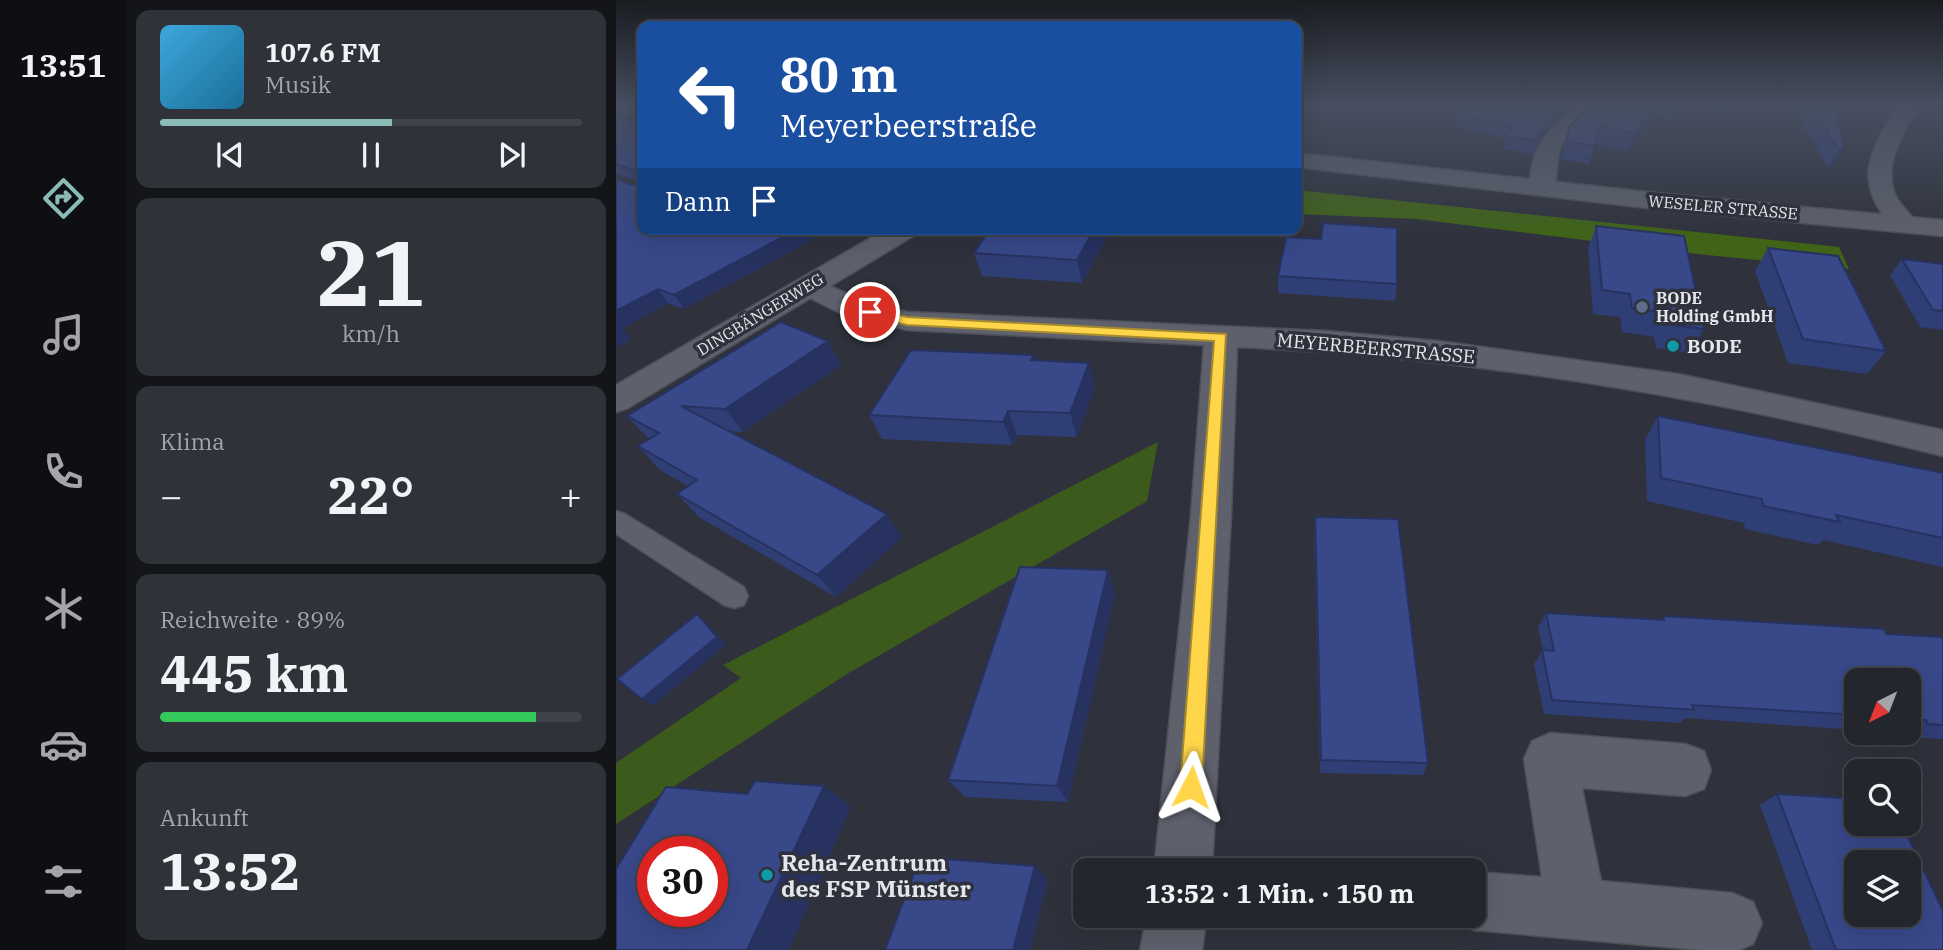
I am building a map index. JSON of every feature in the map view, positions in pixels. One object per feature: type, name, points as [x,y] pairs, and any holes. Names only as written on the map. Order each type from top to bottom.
[{"type":"street","points":[[1542,188],[1543,167],[1548,149]]},
{"type":"street","points":[[1886,149],[1879,174],[1886,200],[1904,224]]},
{"type":"street","name":"WESELER STRASSE","points":[[1302,161],[1542,188],[1943,228]]},
{"type":"street","name":"DINGBÄNGERWEG","points":[[616,400],[896,235]]},
{"type":"street","name":"MEYERBEERSTRASSE","points":[[808,286],[851,307],[907,321],[1326,341],[1438,351],[1678,385],[1943,443]]},
{"type":"street","points":[[1184,858],[1209,542],[1221,337]]},
{"type":"street","points":[[1577,909],[1550,759],[1685,770]]},
{"type":"street","points":[[1486,902],[1732,923]]},
{"type":"street","points":[[1171,950],[1175,928]]},
{"type":"lane","points":[[616,522],[734,596]]},
{"type":"green space","points":[[1302,191],[1839,247],[1849,269],[1697,254],[1417,219],[1302,214]]},
{"type":"green space","points":[[1158,442],[1147,501],[847,674],[616,824],[616,763],[741,678],[723,665]]},
{"type":"building","points":[[616,149],[637,149],[637,235],[787,235],[674,295],[658,289],[616,311],[616,179],[632,185],[636,183],[635,171],[616,164]]},
{"type":"building","points":[[1323,223],[1397,228],[1397,284],[1278,276],[1286,237],[1321,239]]},
{"type":"building","points":[[1596,226],[1684,236],[1704,329],[1667,324],[1666,313],[1632,308],[1630,294],[1602,290]]},
{"type":"building","points":[[986,235],[1091,235],[1077,260],[974,253]]},
{"type":"building","points":[[1768,248],[1838,256],[1886,351],[1803,339]]},
{"type":"building","points":[[1902,259],[1943,264],[1943,311],[1933,310]]},
{"type":"building","points":[[781,322],[828,341],[725,409],[681,406],[887,514],[817,575],[677,494],[697,480],[638,446],[659,433],[627,416]]},
{"type":"building","points":[[911,350],[1034,355],[1031,360],[1089,363],[1070,413],[1008,411],[1003,422],[869,415]]},
{"type":"building","points":[[1658,416],[1943,473],[1943,538],[1836,515],[1840,522],[1763,506],[1762,499],[1661,478]]},
{"type":"building","points":[[1315,517],[1398,519],[1428,763],[1321,760]]},
{"type":"building","points":[[1020,567],[1108,570],[1057,786],[948,780]]},
{"type":"building","points":[[1546,613],[1664,620],[1663,616],[1884,629],[1886,634],[1943,637],[1943,725],[1928,724],[1926,720],[1922,720],[1922,668],[1844,668],[1844,714],[1692,705],[1694,710],[1552,700],[1542,650],[1554,651]]},
{"type":"building","points":[[697,614],[717,637],[642,699],[617,679]]},
{"type":"building","points":[[755,781],[824,786],[747,950],[616,950],[616,869],[666,787],[747,794]]},
{"type":"building","points":[[1777,794],[1844,798],[1844,836],[1908,836],[1914,850],[1844,850],[1844,927],[1921,927],[1921,864],[1943,911],[1943,950],[1836,950]]},
{"type":"building","points":[[920,857],[1035,866],[1013,950],[885,950]]},
{"type":"place","name":"BODE Holding GmbH","points":[[1642,307]]},
{"type":"place","name":"BODE","points":[[1673,346]]},
{"type":"place","name":"Reha-Zentrum des FSP Münster","points":[[767,875]]},
{"type":"route","points":[[870,312],[907,321],[1221,337],[1191,787]]}]
